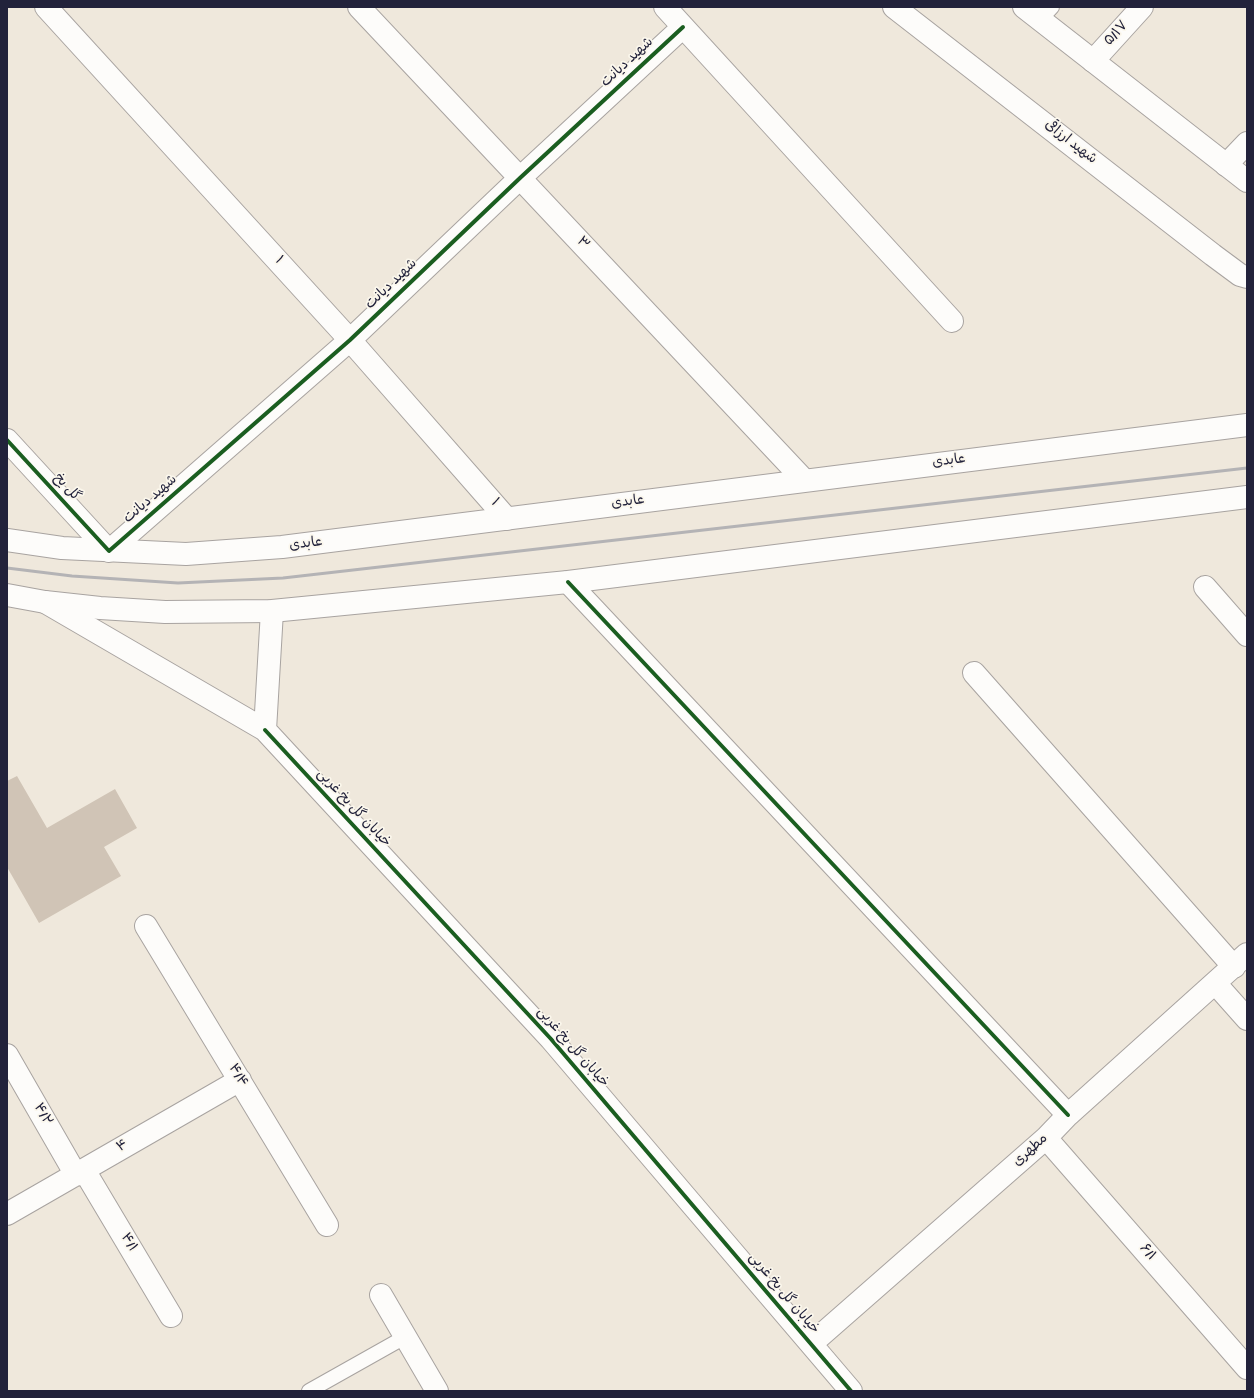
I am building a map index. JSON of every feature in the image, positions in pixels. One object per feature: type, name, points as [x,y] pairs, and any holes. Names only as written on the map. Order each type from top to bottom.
[{"type":"street","name":"۱","points":[[46,7],[350,340],[507,519]]},
{"type":"street","name":"۳","points":[[359,7],[804,480]]},
{"type":"street","points":[[665,7],[952,321]]},
{"type":"street","name":"شهید ارزاقی","points":[[894,7],[1213,255],[1240,275],[1247,277]]},
{"type":"street","name":"۵/۱۷","points":[[1093,61],[1142,7]]},
{"type":"street","points":[[1039,11],[1093,61],[1247,181]]},
{"type":"street","name":"شهید دیانت","points":[[109,551],[350,340],[520,178],[683,27]]},
{"type":"street","points":[[1226,165],[1247,143]]},
{"type":"street","name":"عابدی","points":[[7,540],[62,548],[186,554],[282,548],[804,480],[1247,425]]},
{"type":"street","name":"گل یخ","points":[[7,440],[109,551]]},
{"type":"street","points":[[7,595],[45,602],[100,608],[165,612],[272,611],[568,582],[1247,497]]},
{"type":"street","points":[[568,582],[1068,1116]]},
{"type":"street","points":[[1205,587],[1247,635]]},
{"type":"street","name":"خیابان گل یخ غربی","points":[[45,602],[264,730],[551,1039],[851,1391]]},
{"type":"street","points":[[264,730],[272,611]]},
{"type":"street","points":[[974,673],[1240,961]]},
{"type":"street","name":"۴/۴","points":[[146,926],[327,1225]]},
{"type":"street","name":"مطهری","points":[[811,1344],[1046,1138],[1068,1116],[1240,961]]},
{"type":"street","points":[[1215,983],[1247,1019]]},
{"type":"street","name":"۴/۲","points":[[7,1055],[80,1172]]},
{"type":"street","name":"۴","points":[[7,1214],[240,1080]]},
{"type":"street","name":"۶/۱","points":[[1046,1138],[1247,1368]]},
{"type":"street","name":"۴/۱","points":[[80,1172],[171,1316]]},
{"type":"street","points":[[381,1295],[436,1391]]},
{"type":"lane","points":[[309,1391],[405,1337]]},
{"type":"building","points":[[17,776],[47,828],[115,789],[137,828],[104,847],[121,876],[39,923],[7,867],[7,781]]},
{"type":"railway","points":[[7,568],[72,576],[178,583],[283,578],[1247,468]]},
{"type":"cycle path","points":[[7,440],[109,551],[350,340],[520,178],[683,27]]},
{"type":"cycle path","points":[[568,582],[1068,1115]]},
{"type":"cycle path","points":[[265,730],[551,1039],[851,1391]]}]
